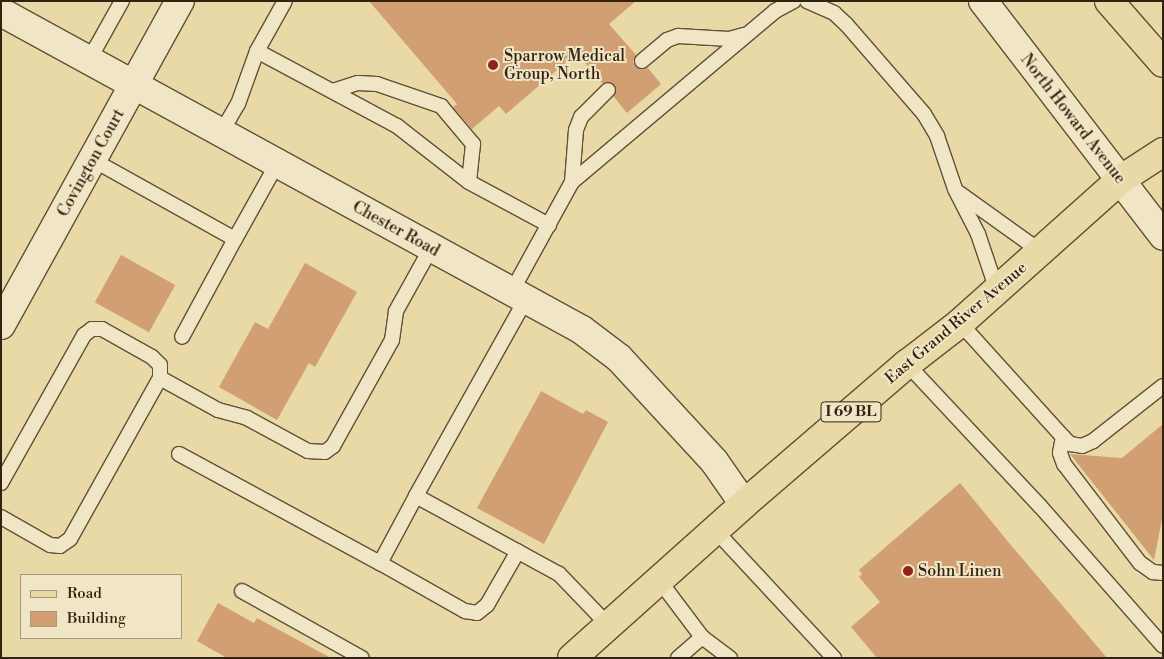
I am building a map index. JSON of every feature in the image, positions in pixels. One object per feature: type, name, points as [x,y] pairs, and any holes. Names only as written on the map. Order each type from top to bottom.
[{"type":"main road","points":[[1109,1],[1163,63]]},
{"type":"main road","name":"East Grand River Avenue","points":[[572,658],[744,504],[907,364],[960,323],[1120,180],[1163,152]]},
{"type":"street","name":"Covington Court","points":[[1,325],[180,1]]},
{"type":"street","name":"North Howard Avenue","points":[[983,1],[1163,236]]},
{"type":"street","name":"Chester Road","points":[[1,12],[582,330],[618,358],[714,461],[744,504]]},
{"type":"lane","points":[[89,60],[122,1]]},
{"type":"lane","points":[[222,133],[238,104],[257,51],[285,1]]},
{"type":"lane","points":[[380,563],[519,295],[548,226],[572,182],[749,32],[775,11],[794,1]]},
{"type":"lane","points":[[807,1],[834,13],[846,24],[924,114],[937,136],[955,189],[978,234],[997,290]]},
{"type":"lane","points":[[642,61],[667,40],[678,36],[729,39],[749,32]]},
{"type":"lane","points":[[257,51],[333,91],[416,139],[469,182],[548,226]]},
{"type":"lane","points":[[333,91],[358,83],[377,84],[441,106],[473,144],[469,182]]},
{"type":"lane","points":[[572,182],[576,130],[581,117],[608,90]]},
{"type":"lane","points":[[93,160],[235,239]]},
{"type":"lane","points":[[182,337],[278,164]]},
{"type":"lane","points":[[955,189],[1040,251]]},
{"type":"lane","points":[[160,378],[218,410],[247,418],[308,451],[325,452],[333,446],[392,340],[396,311],[431,248]]},
{"type":"lane","points":[[960,323],[1070,444],[1082,446],[1093,441],[1163,386]]},
{"type":"lane","points":[[1,482],[84,335],[92,329],[102,329],[152,357],[160,365],[160,378],[70,539],[60,546],[50,545],[1,517]]},
{"type":"lane","points":[[907,364],[1040,506],[1163,646]]},
{"type":"lane","points":[[1063,437],[1060,453],[1064,464],[1140,563],[1153,572],[1163,573]]},
{"type":"lane","points":[[179,454],[465,610],[477,613],[487,605],[518,551]]},
{"type":"lane","points":[[416,496],[559,574],[608,625]]},
{"type":"lane","points":[[715,530],[834,658]]},
{"type":"lane","points":[[659,580],[702,637],[730,658]]},
{"type":"lane","points":[[242,591],[362,658]]},
{"type":"lane","points":[[678,658],[702,637]]},
{"type":"building","name":"Sparrow Medical Group, North","points":[[369,1],[636,1],[609,24],[636,55],[633,62],[636,67],[648,68],[661,84],[627,113],[614,97],[614,84],[602,83],[577,53],[506,114],[499,106],[472,129],[453,107],[457,104]]},
{"type":"building","points":[[121,255],[175,285],[149,332],[95,302]]},
{"type":"building","points":[[305,263],[357,292],[315,367],[309,363],[277,420],[219,387],[255,322],[268,329]]},
{"type":"building","points":[[541,391],[583,414],[586,410],[608,422],[544,544],[477,508]]},
{"type":"building","points":[[1163,424],[1163,514],[1154,560],[1070,454],[1122,458]]},
{"type":"building","points":[[960,483],[1107,658],[877,658],[851,627],[880,602],[859,577],[862,574],[859,570]]},
{"type":"building","points":[[218,603],[254,623],[257,618],[331,658],[227,658],[197,641]]},
{"type":"place","name":"Sparrow Medical Group, North","points":[[493,65]]},
{"type":"place","name":"Sohn Linen","points":[[908,571]]}]
